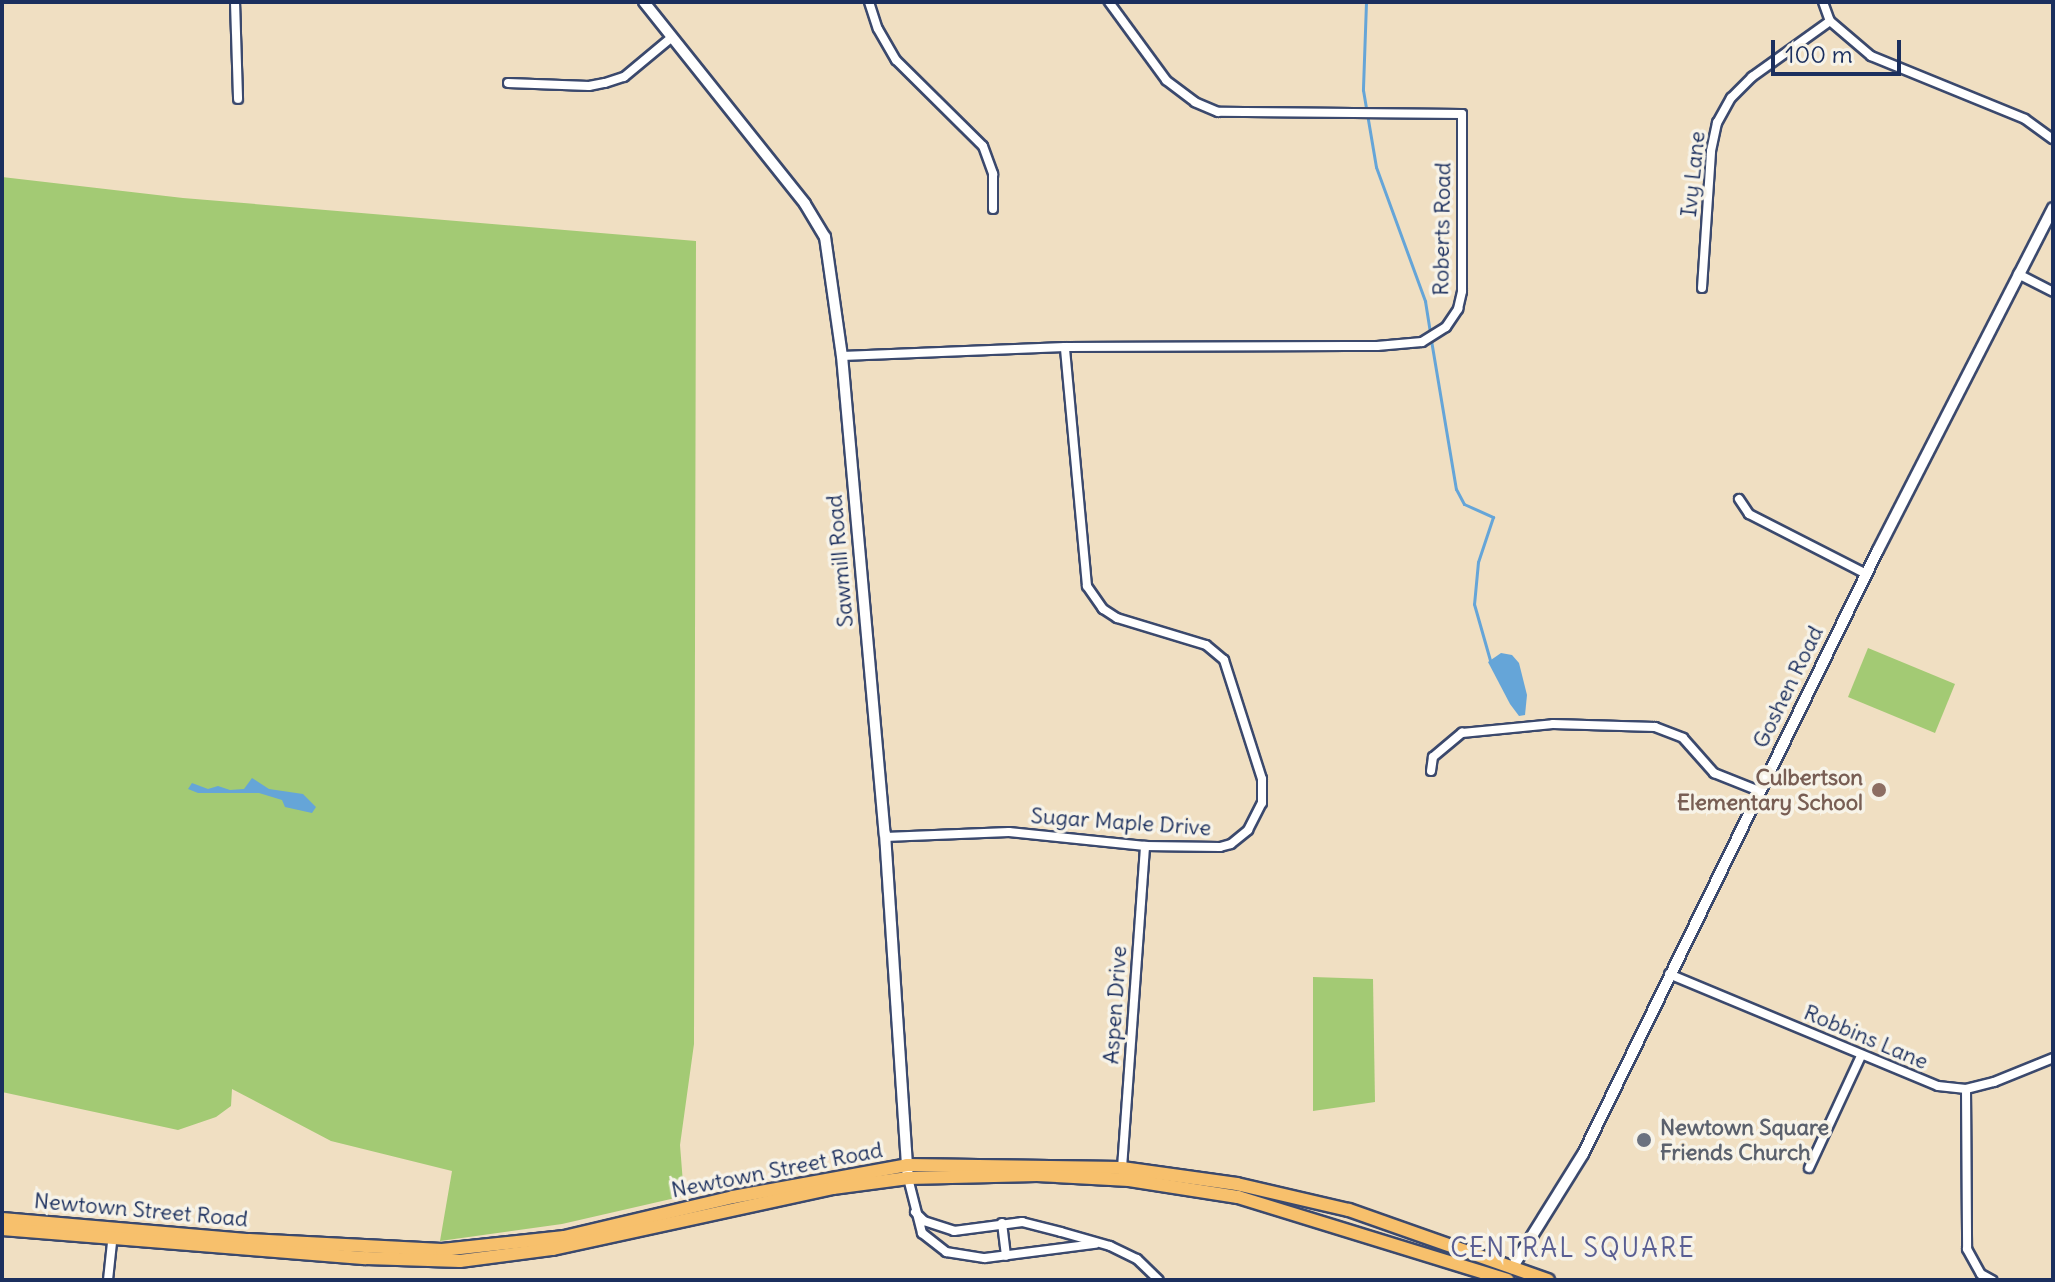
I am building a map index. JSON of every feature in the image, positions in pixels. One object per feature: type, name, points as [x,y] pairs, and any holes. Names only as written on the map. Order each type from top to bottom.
[{"type":"main road","name":"Newtown Street Road","points":[[2,1219],[366,1258],[460,1261],[553,1249],[908,1172],[1122,1168],[1237,1184],[1362,1214],[1510,1274]]},
{"type":"main road","name":"Newtown Street Road","points":[[908,1172],[1129,1180],[1238,1197],[1510,1274],[1548,1280]]},
{"type":"main road","points":[[1310,1217],[1312,1201]]},
{"type":"main road","name":"Newtown Street Road","points":[[2,1229],[114,1233]]},
{"type":"street","points":[[235,2],[238,99]]},
{"type":"street","name":"Sawmill Road","points":[[644,2],[820,226],[827,248],[842,356],[885,837],[908,1172]]},
{"type":"street","points":[[869,2],[878,29],[896,60],[983,146],[993,174],[993,209]]},
{"type":"street","name":"Roberts Road","points":[[842,356],[1065,347],[1377,346],[1422,342],[1446,327],[1458,309],[1462,291],[1462,114],[1218,112],[1186,96],[1166,80],[1109,2]]},
{"type":"street","points":[[1823,2],[1830,21],[1871,56],[2025,119],[2053,139]]},
{"type":"street","name":"Ivy Lane","points":[[1702,288],[1711,151],[1717,123],[1731,98],[1752,77],[1830,21]]},
{"type":"street","points":[[508,83],[589,86],[605,83],[624,77],[672,37]]},
{"type":"street","name":"Goshen Road","points":[[1510,1274],[1583,1154],[1866,574],[2053,208]]},
{"type":"street","points":[[2018,274],[2053,292]]},
{"type":"street","name":"Sugar Maple Drive","points":[[885,837],[1009,832],[1145,846],[1210,848],[1231,844],[1248,830],[1262,803],[1262,779],[1224,660],[1206,645],[1117,618],[1103,609],[1087,586],[1065,347]]},
{"type":"street","points":[[1739,499],[1749,514],[1866,574]]},
{"type":"street","points":[[1431,771],[1433,757],[1462,733],[1553,724],[1655,727],[1683,738],[1714,773],[1759,791]]},
{"type":"street","name":"Aspen Drive","points":[[1122,1168],[1145,846]]},
{"type":"street","name":"Robbins Lane","points":[[1669,974],[1938,1086],[1966,1089],[1994,1082],[2053,1058]]},
{"type":"street","points":[[1809,1168],[1861,1056]]},
{"type":"street","points":[[1966,1089],[1967,1249],[1981,1274],[1992,1280]]},
{"type":"street","points":[[908,1172],[922,1233],[946,1252],[964,1257],[1006,1256],[1096,1244]]},
{"type":"street","points":[[915,1212],[924,1221],[954,1231],[1022,1222],[1137,1259],[1160,1280]]},
{"type":"street","points":[[1002,1223],[1006,1256]]},
{"type":"street","points":[[108,1280],[114,1233]]},
{"type":"green space","points":[[2,177],[183,198],[696,241],[694,1044],[680,1145],[684,1196],[562,1224],[440,1241],[452,1171],[331,1141],[232,1089],[231,1106],[216,1117],[178,1130],[2,1092]]},
{"type":"green space","points":[[1868,648],[1955,684],[1935,733],[1848,697]]},
{"type":"green space","points":[[1313,977],[1373,979],[1375,1102],[1313,1111]]},
{"type":"water","points":[[1501,653],[1512,655],[1519,663],[1527,695],[1525,715],[1519,716],[1510,704],[1488,662]]},
{"type":"water","points":[[252,778],[269,789],[303,794],[316,807],[312,813],[285,807],[282,800],[259,793],[198,793],[188,789],[192,783],[208,789],[218,786],[230,790],[244,789]]},
{"type":"waterway","points":[[1366,2],[1363,90],[1376,167],[1425,301],[1430,333]]},
{"type":"waterway","points":[[1431,340],[1456,489],[1464,504],[1493,517],[1478,562],[1474,604],[1490,660]]},
{"type":"place","name":"Culbertson Elementary School","points":[[1879,790]]},
{"type":"place","name":"Newtown Square Friends Church","points":[[1644,1140]]},
{"type":"district","name":"CENTRAL SQUARE","points":[[1573,1248]]}]
